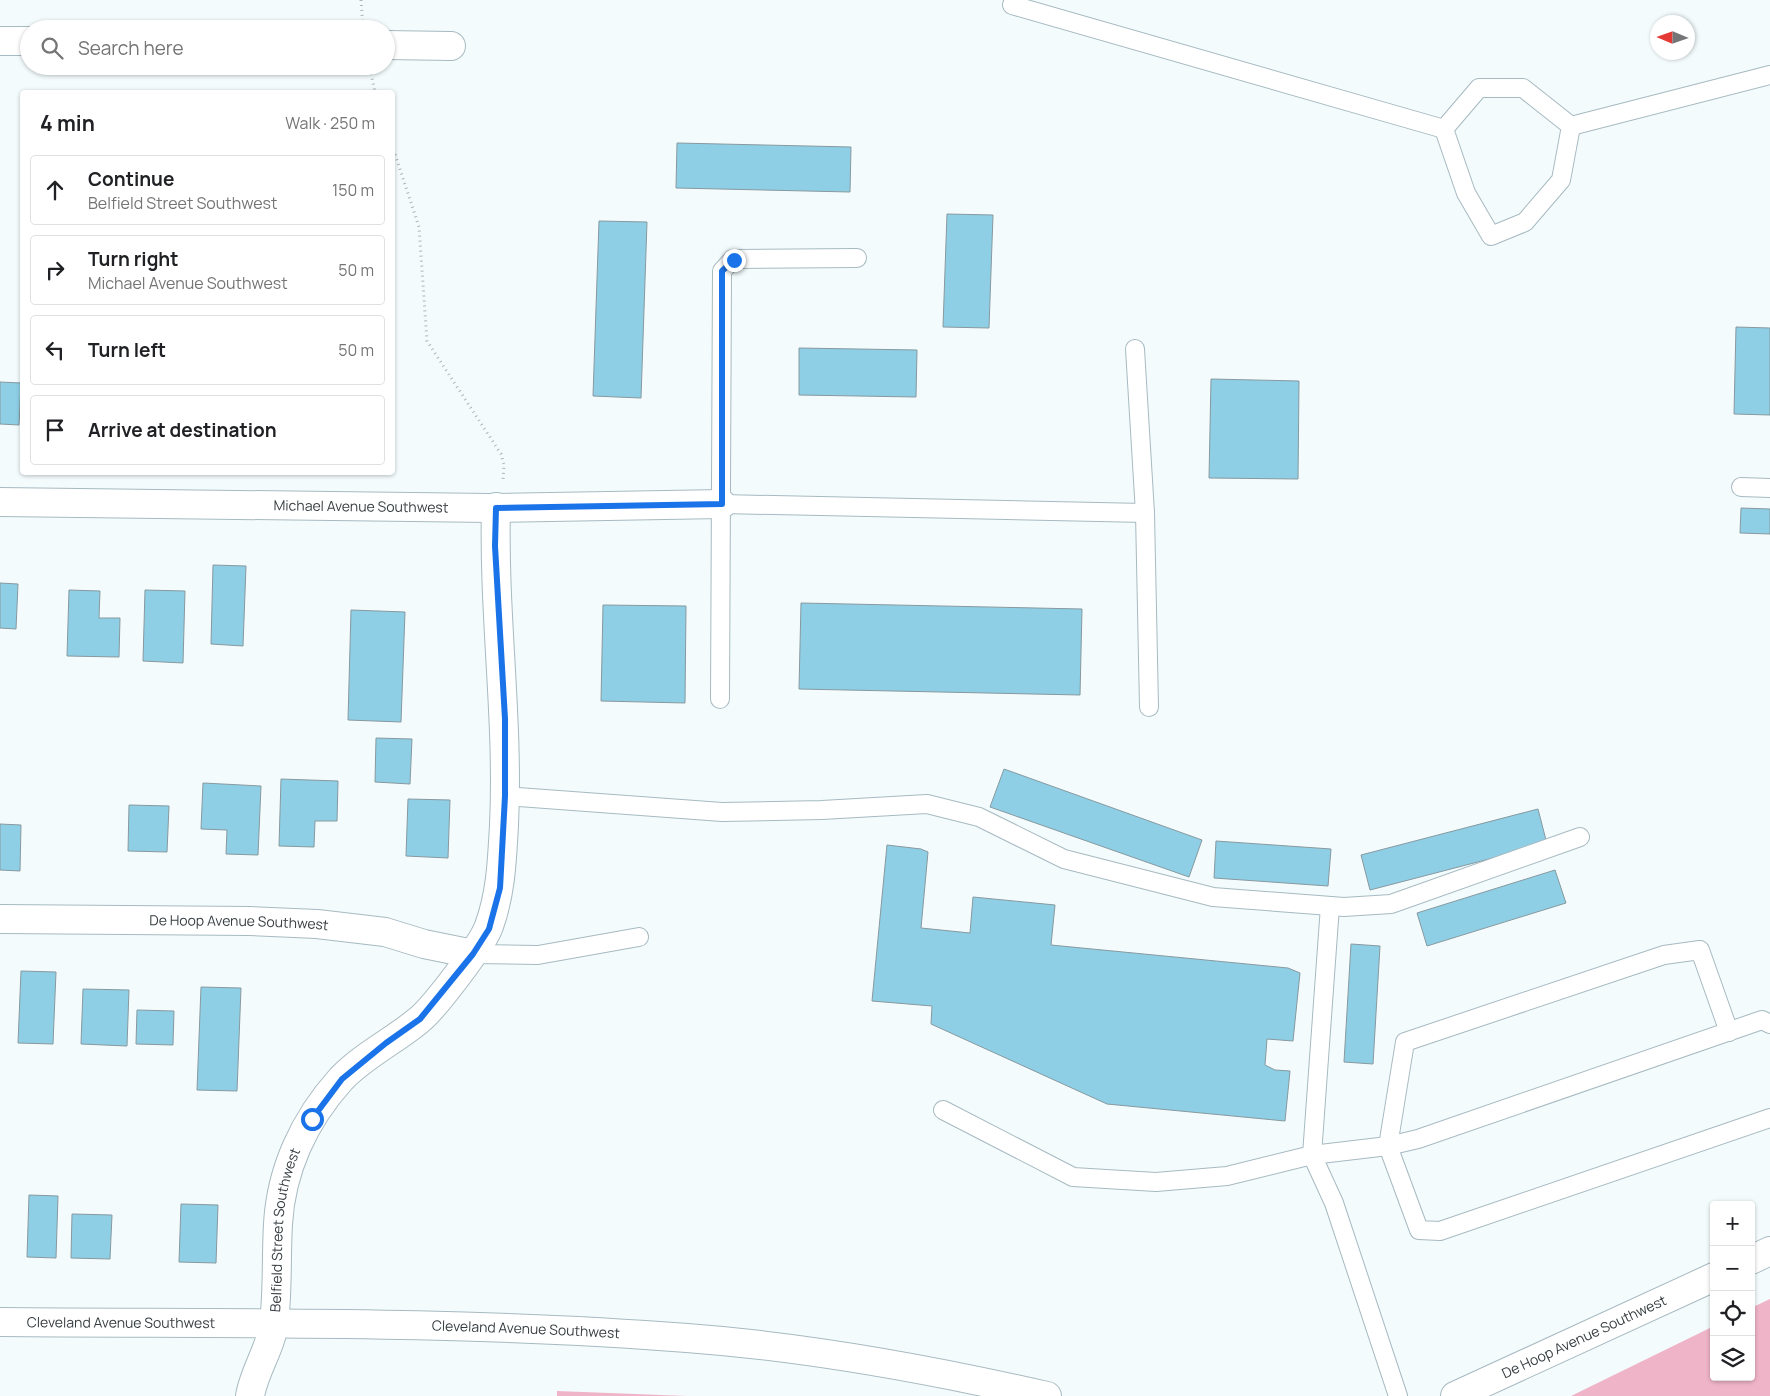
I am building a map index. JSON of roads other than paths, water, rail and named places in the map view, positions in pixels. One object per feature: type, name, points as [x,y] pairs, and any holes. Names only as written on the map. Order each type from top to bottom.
[{"type":"street","points":[[0,41],[20,41]]},
{"type":"street","points":[[395,45],[451,46]]},
{"type":"street","name":"Michael Avenue Southwest","points":[[0,502],[499,496],[722,504]]},
{"type":"street","name":"Belfield Street Southwest","points":[[250,1396],[274,1325],[279,1213],[284,1177],[299,1141],[342,1079],[386,1043],[420,1019],[473,954],[489,929],[500,888],[505,796],[505,719],[495,546],[499,496]]},
{"type":"street","name":"De Hoop Avenue Southwest","points":[[0,919],[250,920],[318,924],[385,932],[424,944],[473,954]]},
{"type":"street","points":[[1755,1258],[1770,1251]]},
{"type":"street","name":"De Hoop Avenue Southwest","points":[[1455,1396],[1710,1279]]},
{"type":"street","name":"Cleveland Avenue Southwest","points":[[0,1322],[483,1326],[688,1338],[814,1352],[975,1380],[1047,1396]]},
{"type":"lane","points":[[1012,5],[1444,129]]},
{"type":"lane","points":[[1571,126],[1770,75]]},
{"type":"lane","points":[[1444,129],[1479,88],[1523,88],[1571,126]]},
{"type":"lane","points":[[1444,129],[1466,193],[1491,236],[1525,222],[1561,180],[1571,126]]},
{"type":"lane","points":[[720,699],[722,271],[734,260],[857,258]]},
{"type":"lane","points":[[1135,349],[1146,513],[1149,706]]},
{"type":"lane","points":[[1741,487],[1770,488]]},
{"type":"lane","points":[[722,504],[1146,513]]},
{"type":"lane","points":[[505,796],[722,812],[822,810],[927,804],[979,817],[1064,859],[1213,897],[1330,906],[1391,904],[1580,837]]},
{"type":"lane","points":[[1330,906],[1312,1155],[1334,1203],[1398,1396]]},
{"type":"lane","points":[[473,954],[538,955],[639,937]]},
{"type":"lane","points":[[1729,1032],[1700,950],[1655,958],[1405,1042],[1388,1146],[1419,1230],[1440,1231],[1770,1118]]},
{"type":"lane","points":[[943,1110],[1073,1177],[1156,1182],[1227,1176],[1312,1155],[1388,1146],[1418,1139],[1762,1020],[1770,1024]]}]
